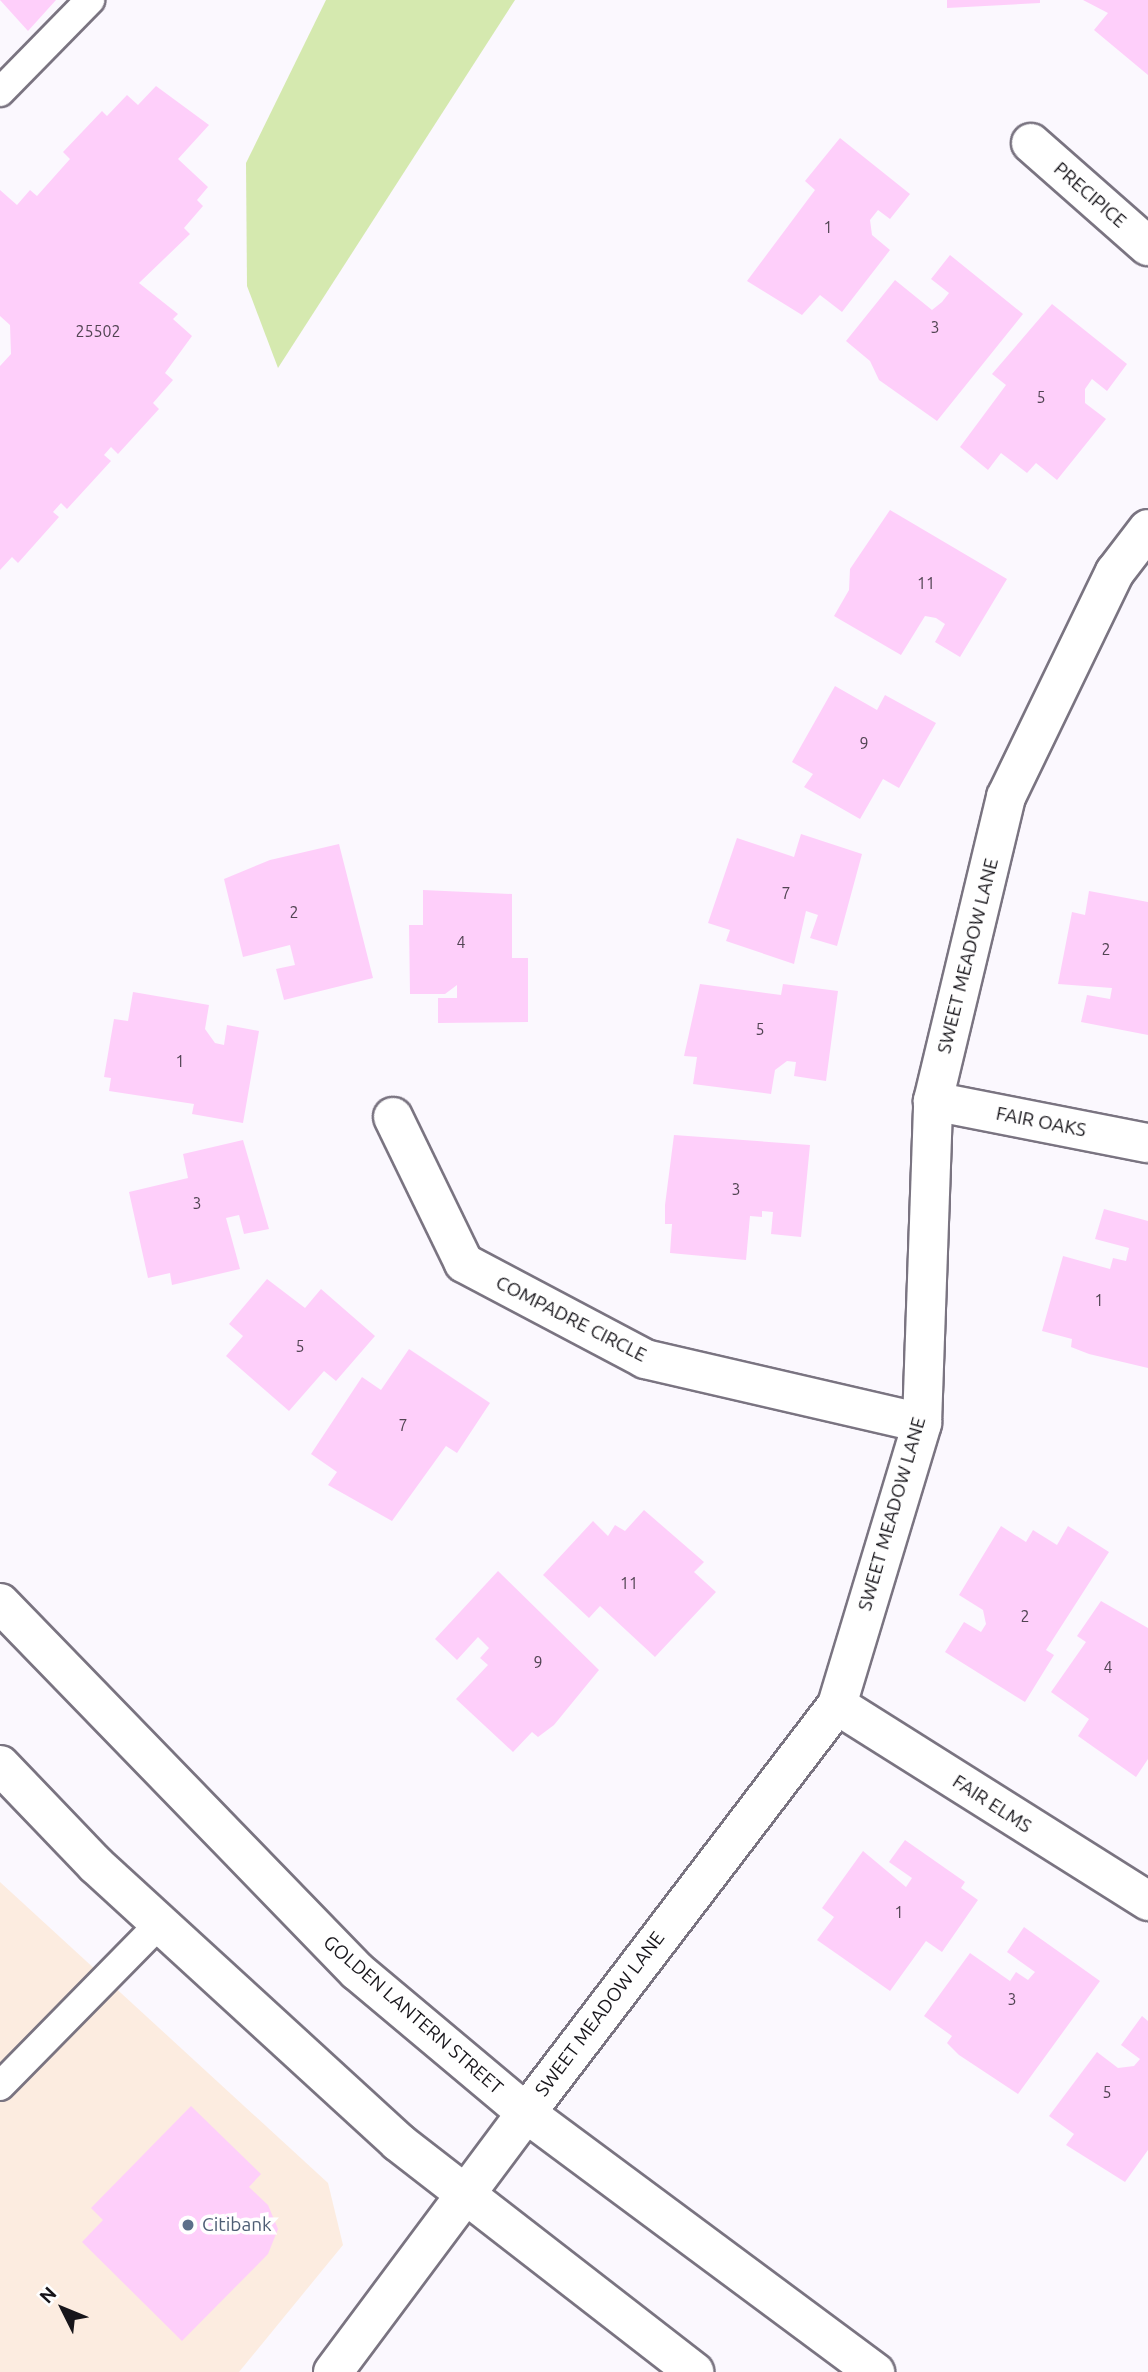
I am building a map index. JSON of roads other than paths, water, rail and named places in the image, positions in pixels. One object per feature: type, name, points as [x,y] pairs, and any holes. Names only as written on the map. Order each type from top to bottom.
[{"type":"street","name":"PRECIPICE","points":[[1031,143],[1148,246]]},
{"type":"street","name":"SWEET MEADOW LANE","points":[[333,2372],[526,2113],[837,1705],[922,1423],[933,1101],[1006,797],[1115,572],[1148,529]]},
{"type":"street","name":"FAIR OAKS","points":[[933,1101],[1148,1143]]},
{"type":"street","name":"COMPADRE CIRCLE","points":[[393,1116],[464,1263],[645,1359],[922,1423]]},
{"type":"street","name":"GOLDEN LANTERN STREET","points":[[0,1602],[357,1971],[526,2113],[875,2372]]},
{"type":"street","name":"FAIR ELMS","points":[[837,1705],[1148,1901]]},
{"type":"street","points":[[0,1765],[159,1924],[464,2196],[694,2372]]},
{"type":"lane","points":[[0,92],[90,0]]},
{"type":"lane","points":[[0,2086],[159,1924]]},
{"type":"place","name":"Citibank","points":[[188,2225]]}]
